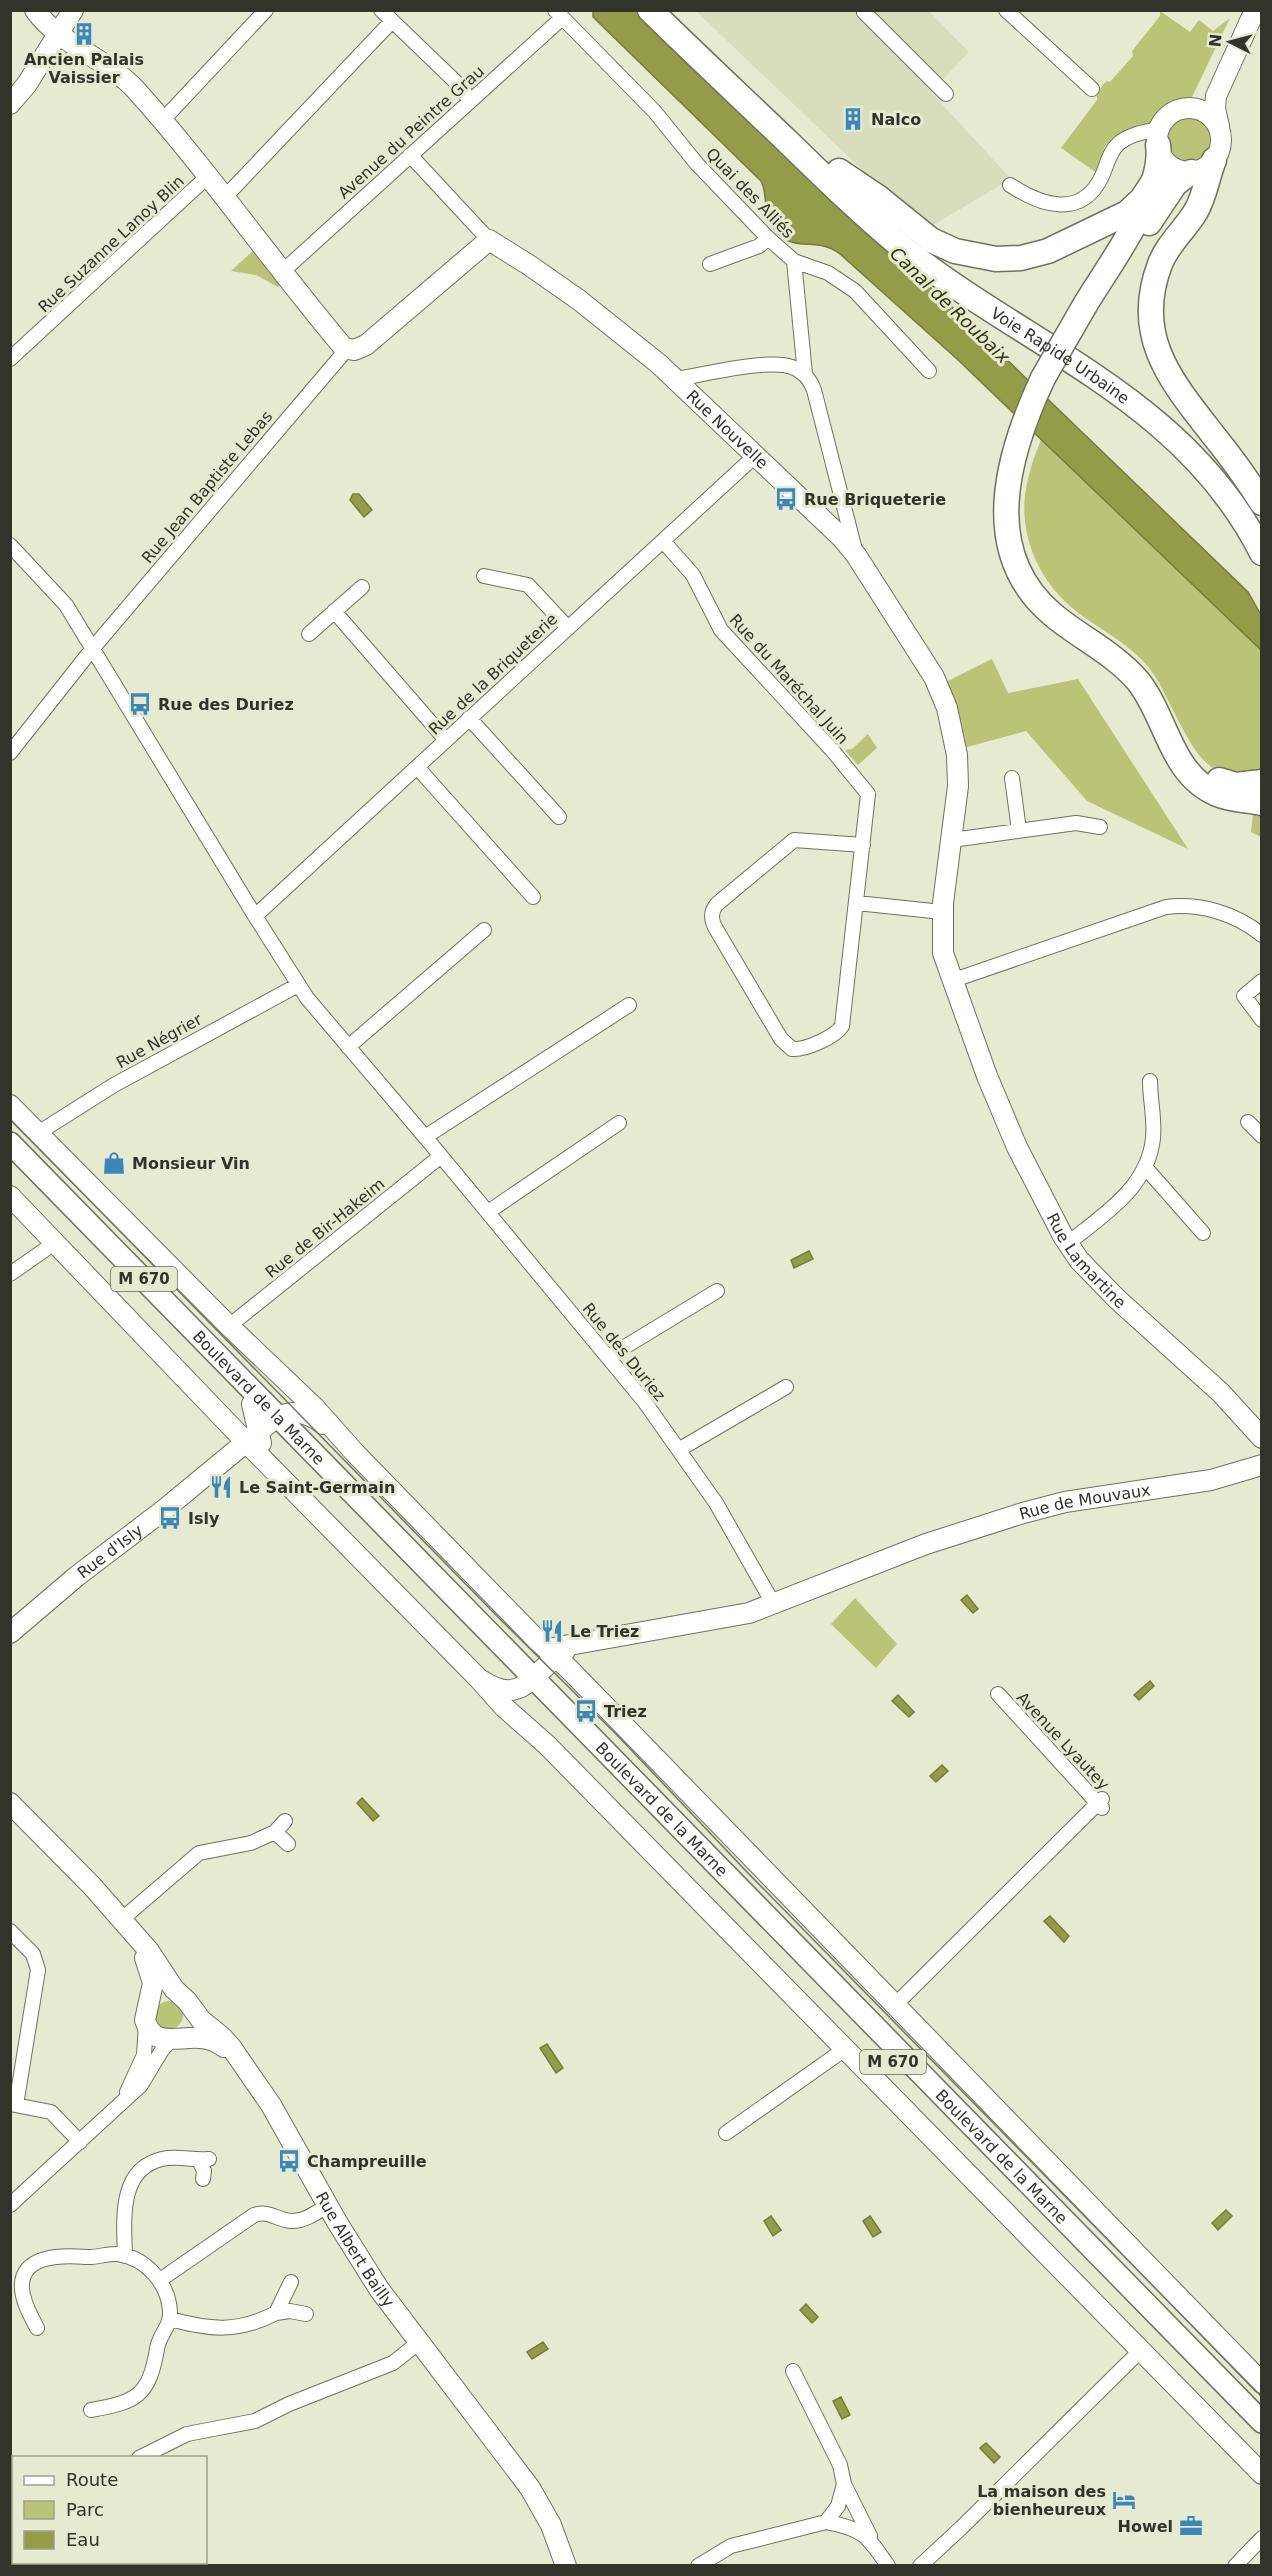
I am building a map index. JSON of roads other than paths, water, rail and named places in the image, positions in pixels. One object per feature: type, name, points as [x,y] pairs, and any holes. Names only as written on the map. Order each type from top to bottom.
[{"type":"highway","name":"Voie Rapide Urbaine","points":[[650,10],[823,176],[905,249],[969,296],[1127,398],[1169,432],[1218,485],[1261,557]]},
{"type":"highway","name":"Voie Rapide Urbaine","points":[[670,10],[893,221],[948,263],[1154,399],[1188,428],[1244,493],[1262,521]]},
{"type":"highway","points":[[1158,138],[1159,165],[1155,179],[1131,231],[1050,387],[1006,491],[1007,527],[1017,564],[1030,589],[1050,612],[1119,663],[1139,683],[1155,710],[1176,755],[1190,775],[1216,794],[1262,803]]},
{"type":"highway","points":[[1214,160],[1198,207],[1173,241],[1160,265],[1151,300],[1152,326],[1160,356],[1176,388],[1231,457],[1262,503]]},
{"type":"highway","points":[[839,171],[879,198],[931,240],[955,251],[996,260],[1021,258],[1048,251],[1127,213],[1142,199],[1155,179]]},
{"type":"highway","points":[[1089,308],[1175,184],[1191,172]]},
{"type":"highway","points":[[1018,462],[1017,496],[1020,537],[1029,566],[1047,592],[1068,613],[1124,653],[1144,671],[1160,693],[1186,748],[1199,767],[1215,779],[1225,783],[1246,785],[1262,782]]},
{"type":"main road","name":"Boulevard de la Marne","points":[[10,1143],[262,1428],[529,1681],[1262,2422]]},
{"type":"main road","name":"Boulevard de la Marne","points":[[10,1159],[252,1404],[262,1428]]},
{"type":"main road","name":"Boulevard de la Marne","points":[[529,1681],[1262,2438]]},
{"type":"street","points":[[35,10],[58,34],[118,74],[162,121],[225,197],[282,272],[347,349],[362,348],[372,341],[489,240],[410,155]]},
{"type":"street","points":[[10,104],[27,84],[73,10]]},
{"type":"street","points":[[162,121],[266,10]]},
{"type":"street","points":[[381,10],[462,88],[469,100]]},
{"type":"street","points":[[1006,10],[1092,89]]},
{"type":"street","points":[[1245,10],[1208,91],[1199,101],[1167,117],[1158,138],[1164,159],[1171,166],[1191,172],[1206,167],[1214,160],[1221,145],[1215,108],[1216,96],[1254,10]]},
{"type":"street","points":[[865,11],[946,94]]},
{"type":"street","name":"Quai des Alliés","points":[[558,14],[655,112],[697,164],[768,238],[794,261],[816,267],[844,282],[929,371]]},
{"type":"street","name":"Avenue du Peintre Grau","points":[[282,272],[469,100],[475,98],[558,14]]},
{"type":"street","points":[[225,197],[392,21]]},
{"type":"street","points":[[1180,109],[1196,108],[1206,112],[1220,129]]},
{"type":"street","points":[[1010,185],[1039,200],[1064,205],[1074,204],[1091,193],[1098,184],[1109,157],[1119,143],[1137,133],[1158,138]]},
{"type":"street","name":"Rue Suzanne Lanoy Blin","points":[[10,359],[207,177]]},
{"type":"street","points":[[710,264],[759,246],[768,238]]},
{"type":"street","name":"Rue Nouvelle","points":[[489,240],[579,300],[675,379],[842,538],[856,555],[934,677],[947,708],[958,775],[952,840]]},
{"type":"street","points":[[794,261],[804,374]]},
{"type":"street","name":"Rue Jean Baptiste Lebas","points":[[10,753],[93,648],[347,349]]},
{"type":"street","points":[[675,379],[770,364],[789,365],[804,374],[814,390],[856,555]]},
{"type":"street","name":"Rue de la Briqueterie","points":[[255,916],[755,456]]},
{"type":"street","name":"Rue du Maréchal Juin","points":[[663,541],[693,575],[721,630],[866,790],[868,799],[857,903],[842,1026],[837,1032],[801,1048],[788,1047],[716,929],[711,920],[712,911],[794,840],[863,845]]},
{"type":"street","name":"Rue des Duriez","points":[[10,545],[58,594],[298,985],[608,1357],[680,1449],[716,1503],[774,1605]]},
{"type":"street","points":[[484,576],[528,585],[568,628]]},
{"type":"street","points":[[309,634],[362,586]]},
{"type":"street","points":[[334,611],[446,740]]},
{"type":"street","points":[[470,718],[559,817]]},
{"type":"street","points":[[417,767],[534,897]]},
{"type":"street","points":[[1012,778],[1019,830]]},
{"type":"street","points":[[952,840],[1076,823],[1100,827]]},
{"type":"street","name":"Rue Lamartine","points":[[952,840],[942,912],[943,952],[951,981],[1012,1136],[1067,1244],[1098,1281],[1221,1394],[1262,1438]]},
{"type":"street","points":[[857,903],[942,912]]},
{"type":"street","points":[[951,981],[1166,907],[1193,906],[1219,912],[1244,923],[1262,935]]},
{"type":"street","points":[[348,1047],[484,930]]},
{"type":"street","points":[[1262,981],[1244,996],[1262,1020]]},
{"type":"street","name":"Rue Négrier","points":[[38,1132],[114,1085],[298,985]]},
{"type":"street","points":[[426,1137],[629,1005]]},
{"type":"street","points":[[1067,1244],[1130,1191],[1145,1167],[1154,1130],[1150,1082]]},
{"type":"street","name":"Boulevard de la Marne","points":[[10,1105],[229,1326],[308,1401],[355,1453],[1262,2383]]},
{"type":"street","points":[[1248,1122],[1262,1136]]},
{"type":"street","points":[[488,1212],[619,1123]]},
{"type":"street","name":"Rue de Bir-Hakeim","points":[[229,1326],[441,1156]]},
{"type":"street","points":[[1145,1167],[1203,1233]]},
{"type":"street","name":"Boulevard de la Marne","points":[[10,1196],[56,1242],[262,1428],[291,1486],[495,1698],[547,1745],[1262,2474]]},
{"type":"street","points":[[10,1274],[56,1242]]},
{"type":"street","points":[[608,1357],[717,1292]]},
{"type":"street","points":[[680,1449],[786,1387]]},
{"type":"street","points":[[262,1428],[295,1413],[311,1416],[320,1421],[355,1453]]},
{"type":"street","name":"Rue d'Isly","points":[[10,1633],[76,1576],[158,1515],[262,1428]]},
{"type":"street","name":"Rue de Mouvaux","points":[[552,1653],[581,1644],[749,1613],[909,1550],[1051,1505],[1211,1480],[1262,1465]]},
{"type":"street","points":[[478,1678],[494,1688],[504,1691],[514,1690],[529,1681],[552,1653]]},
{"type":"street","name":"Avenue Lyautey","points":[[895,2005],[1101,1804],[998,1694]]},
{"type":"street","points":[[10,1803],[67,1860],[149,1951],[171,1985],[201,2020],[222,2037],[241,2062]]},
{"type":"street","points":[[121,1920],[199,1853],[251,1843],[275,1832],[285,1821]]},
{"type":"street","points":[[275,1832],[288,1844]]},
{"type":"street","points":[[121,1920],[146,1959],[152,1976],[152,1989],[146,2014],[144,2055],[121,2104]]},
{"type":"street","points":[[10,1931],[33,1954],[38,1970],[13,2104],[51,2112],[80,2142]]},
{"type":"street","points":[[146,2014],[154,1997],[164,1992],[186,2001]]},
{"type":"street","points":[[10,2205],[121,2104],[147,2078],[162,2050],[187,2032],[192,2023],[186,2001]]},
{"type":"street","points":[[146,2014],[157,2037],[175,2039],[201,2036],[214,2040],[241,2062]]},
{"type":"street","points":[[726,2133],[845,2049]]},
{"type":"street","name":"Rue Albert Bailly","points":[[241,2062],[274,2110],[327,2206],[379,2289],[531,2488],[551,2525],[566,2565]]},
{"type":"street","points":[[125,2256],[125,2200],[136,2176],[151,2164],[162,2159],[204,2159],[203,2179]]},
{"type":"street","points":[[160,2280],[254,2215],[269,2213],[297,2221],[327,2206]]},
{"type":"street","points":[[37,2328],[22,2291],[24,2277],[33,2266],[54,2256],[125,2256],[137,2260],[160,2280],[168,2300],[170,2319],[157,2346],[151,2378],[142,2390],[125,2402],[91,2410]]},
{"type":"street","points":[[276,2313],[291,2282]]},
{"type":"street","points":[[170,2319],[206,2327],[236,2328],[252,2324],[276,2313],[290,2311],[306,2314]]},
{"type":"street","points":[[141,2456],[187,2434],[255,2421],[289,2404],[393,2363],[418,2343]]},
{"type":"street","points":[[920,2565],[961,2528],[1141,2350]]},
{"type":"street","points":[[793,2371],[840,2465],[844,2484],[873,2543],[888,2565]]},
{"type":"street","points":[[826,2522],[838,2506],[844,2484]]},
{"type":"street","points":[[698,2565],[731,2546],[826,2522],[856,2529],[873,2543]]},
{"type":"street","points":[[1235,2565],[1262,2538]]},
{"type":"water","name":"Canal de Roubaix","points":[[593,11],[637,11],[825,191],[929,281],[929,286],[946,303],[1248,592],[1261,615],[1261,650],[957,359],[840,254],[831,248],[794,243],[777,233],[768,217],[761,181],[593,17]]},
{"type":"water","points":[[353,494],[359,494],[372,510],[364,517],[350,500]]},
{"type":"water","points":[[809,1251],[813,1259],[794,1268],[791,1260]]},
{"type":"water","points":[[967,1595],[978,1609],[973,1613],[961,1600]]},
{"type":"water","points":[[1150,1681],[1154,1686],[1139,1700],[1134,1695]]},
{"type":"water","points":[[898,1695],[914,1712],[909,1717],[892,1701]]},
{"type":"water","points":[[942,1765],[948,1771],[936,1782],[930,1776]]},
{"type":"water","points":[[362,1798],[379,1816],[373,1821],[357,1803]]},
{"type":"water","points":[[1050,1916],[1069,1936],[1064,1942],[1044,1921]]},
{"type":"water","points":[[547,2044],[563,2068],[556,2073],[540,2048]]},
{"type":"water","points":[[1226,2210],[1232,2216],[1218,2230],[1212,2223]]},
{"type":"water","points":[[771,2216],[781,2230],[773,2236],[764,2221]]},
{"type":"water","points":[[870,2216],[881,2232],[873,2237],[863,2221]]},
{"type":"water","points":[[806,2304],[818,2317],[812,2323],[800,2310]]},
{"type":"water","points":[[543,2342],[548,2349],[532,2359],[527,2352]]},
{"type":"water","points":[[841,2397],[850,2415],[842,2419],[833,2401]]},
{"type":"water","points":[[986,2443],[1000,2457],[994,2463],[980,2448]]},
{"type":"tram line","points":[[10,1119],[495,1614],[616,1734],[747,1872],[1262,2397]]},
{"type":"place","name":"Ancien Palais Vaissier","points":[[84,34]]},
{"type":"place","name":"Nalco","points":[[853,119]]},
{"type":"place","name":"Rue Briqueterie","points":[[786,499]]},
{"type":"place","name":"Rue des Duriez","points":[[140,704]]},
{"type":"place","name":"Monsieur Vin","points":[[114,1163]]},
{"type":"place","name":"Le Saint-Germain","points":[[221,1487]]},
{"type":"place","name":"Isly","points":[[170,1518]]},
{"type":"place","name":"Le Triez","points":[[552,1631]]},
{"type":"place","name":"Triez","points":[[586,1711]]},
{"type":"place","name":"Champreuille","points":[[289,2161]]},
{"type":"place","name":"La maison des bienheureux","points":[[1124,2500]]},
{"type":"place","name":"Howel","points":[[1191,2526]]}]
